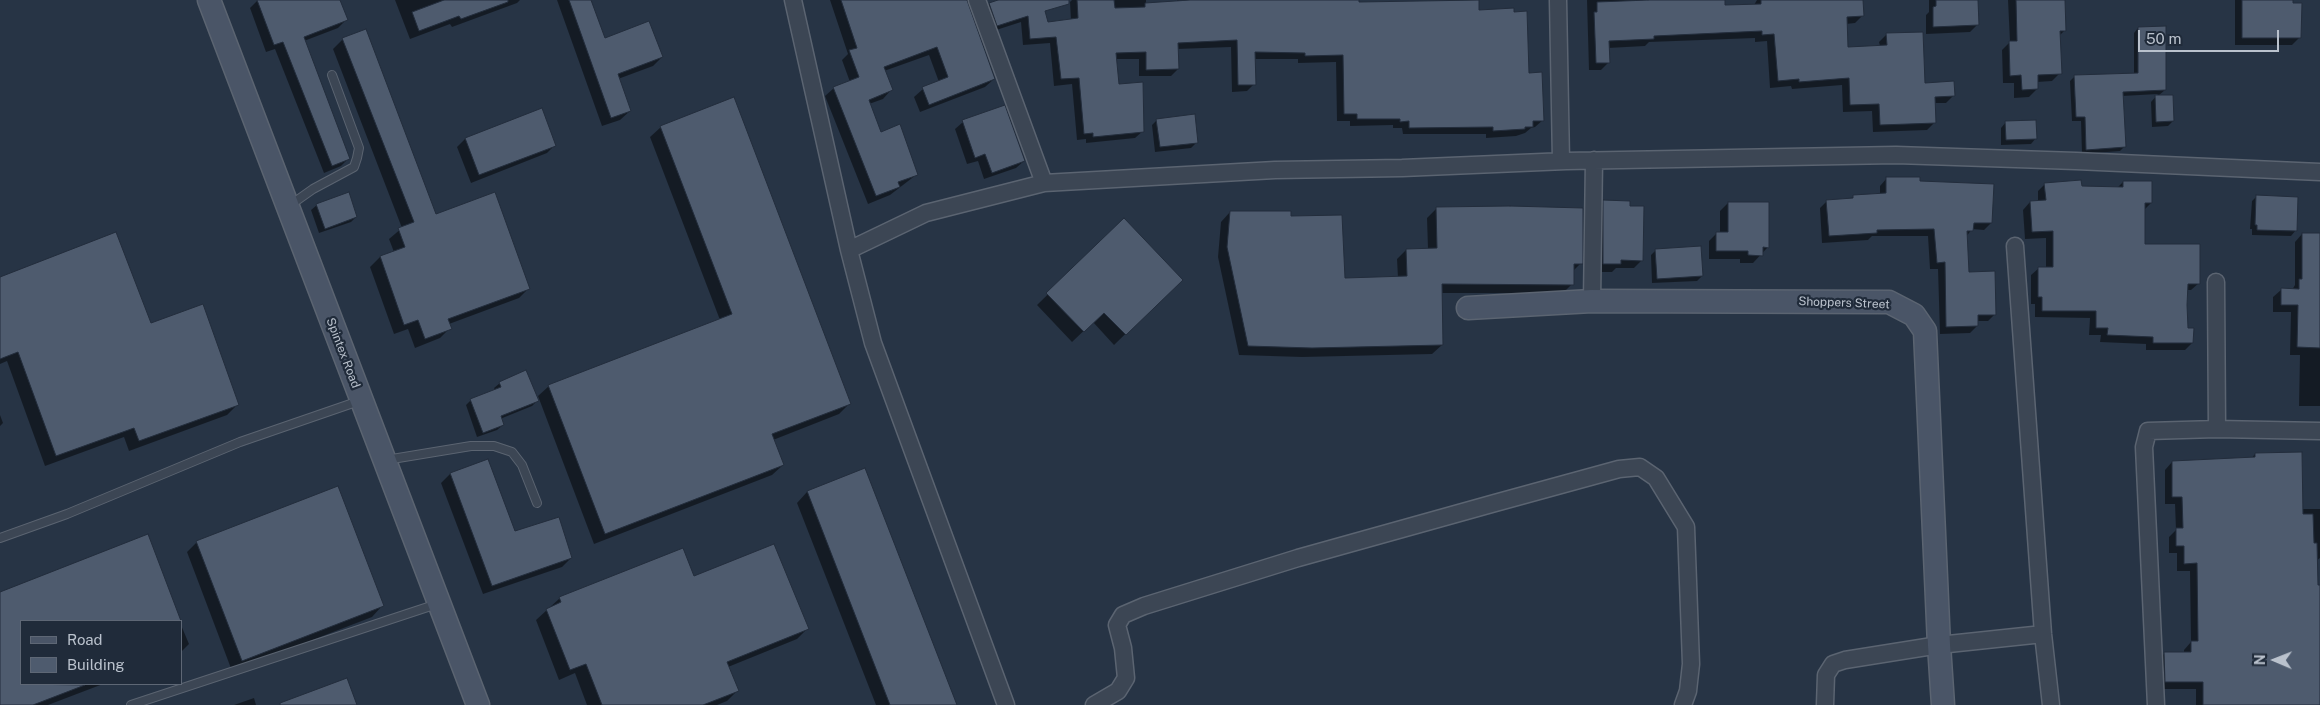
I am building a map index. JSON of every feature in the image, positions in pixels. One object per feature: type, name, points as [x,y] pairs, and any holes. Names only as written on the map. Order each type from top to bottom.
[{"type":"street","name":"Spintex Road","points":[[210,0],[478,705]]},
{"type":"street","points":[[793,0],[849,250],[873,343],[1006,705]]},
{"type":"street","points":[[977,0],[1044,183]]},
{"type":"street","points":[[1558,0],[1561,161]]},
{"type":"street","points":[[849,250],[926,213],[1044,183],[1275,170],[1402,168],[1594,160],[1896,155],[2320,172]]},
{"type":"street","points":[[1592,301],[1594,160]]},
{"type":"street","points":[[2016,246],[2043,634],[2051,705]]},
{"type":"street","points":[[2216,282],[2217,429]]},
{"type":"street","name":"Shoppers Street","points":[[1468,308],[1592,301],[1889,302],[1914,315],[1925,331],[1943,705]]},
{"type":"street","points":[[2156,705],[2144,447],[2148,431],[2217,429],[2320,431]]},
{"type":"street","points":[[1094,705],[1118,691],[1126,678],[1123,648],[1117,625],[1122,616],[1144,606],[1298,558],[1619,470],[1640,467],[1656,478],[1686,527],[1691,664],[1688,691],[1683,705]]},
{"type":"street","points":[[1825,705],[1826,675],[1833,664],[1845,660],[1939,645],[2043,634]]},
{"type":"lane","points":[[288,208],[313,189],[354,167],[357,158],[358,148],[354,132],[332,75]]},
{"type":"lane","points":[[0,538],[67,514],[240,442],[361,400]]},
{"type":"lane","points":[[384,460],[471,446],[494,446],[512,452],[522,465],[537,503]]},
{"type":"lane","points":[[131,705],[439,603]]},
{"type":"building","points":[[257,0],[340,0],[348,20],[304,37],[350,159],[332,166],[283,42],[274,45]]},
{"type":"building","points":[[444,0],[508,0],[508,2],[461,19],[459,16],[419,31],[412,12]]},
{"type":"building","points":[[569,0],[591,0],[605,38],[649,21],[663,57],[618,74],[631,111],[611,118]]},
{"type":"building","points":[[841,0],[967,0],[995,79],[929,105],[922,87],[948,77],[937,47],[884,67],[893,90],[869,100],[881,132],[900,124],[918,175],[898,182],[900,187],[876,196],[833,87],[859,77],[849,50],[857,48]]},
{"type":"building","points":[[998,0],[1069,0],[1069,4],[1045,11],[1048,22],[1078,18],[1077,0],[1114,0],[1115,8],[1145,7],[1145,3],[1190,0],[1359,0],[1359,2],[1479,0],[1479,10],[1514,8],[1514,12],[1527,11],[1529,73],[1542,72],[1544,121],[1533,121],[1533,127],[1525,127],[1525,129],[1493,131],[1493,127],[1409,128],[1409,121],[1400,122],[1400,119],[1357,119],[1357,114],[1344,114],[1343,55],[1305,56],[1305,53],[1255,52],[1256,85],[1238,85],[1237,40],[1178,43],[1179,69],[1146,70],[1146,52],[1116,53],[1119,84],[1143,82],[1144,132],[1093,137],[1093,133],[1084,134],[1079,78],[1061,79],[1056,37],[1030,39],[1028,16],[997,26],[989,3]]},
{"type":"building","points":[[1725,0],[1725,5],[1761,4],[1761,0],[1863,0],[1864,16],[1847,17],[1848,47],[1887,45],[1886,33],[1923,32],[1925,83],[1954,81],[1955,96],[1935,97],[1936,123],[1880,125],[1879,104],[1850,105],[1849,78],[1799,82],[1799,79],[1778,81],[1774,34],[1762,35],[1762,31],[1654,36],[1654,39],[1609,41],[1610,63],[1596,63],[1594,12],[1597,12],[1597,2]]},
{"type":"building","points":[[1936,0],[1978,0],[1979,25],[1933,27],[1933,7],[1936,6]]},
{"type":"building","points":[[2016,0],[2065,0],[2066,31],[2060,31],[2062,74],[2038,75],[2038,89],[2022,90],[2021,75],[2010,76],[2009,41],[2017,41]]},
{"type":"building","points":[[2242,0],[2293,0],[2293,3],[2302,3],[2301,38],[2242,38]]},
{"type":"building","points":[[2166,26],[2166,90],[2123,92],[2126,147],[2086,150],[2085,117],[2076,117],[2074,75],[2138,73],[2138,27]]},
{"type":"building","points":[[366,29],[436,214],[495,192],[530,289],[448,319],[452,329],[425,339],[418,320],[404,325],[380,256],[405,247],[398,228],[414,222],[342,38]]},
{"type":"building","points":[[2155,95],[2173,95],[2174,121],[2156,122]]},
{"type":"building","points":[[734,97],[851,404],[772,434],[784,465],[605,534],[548,385],[732,314],[660,126]]},
{"type":"building","points":[[1005,105],[1025,161],[992,173],[985,154],[975,158],[962,120]]},
{"type":"building","points":[[542,108],[556,146],[479,175],[465,138]]},
{"type":"building","points":[[1195,114],[1198,143],[1160,147],[1156,119]]},
{"type":"building","points":[[2036,120],[2037,139],[2006,140],[2005,121]]},
{"type":"building","points":[[1886,177],[1920,177],[1920,181],[1994,184],[1992,223],[1974,223],[1973,231],[1967,231],[1969,272],[1995,271],[1996,315],[1978,315],[1978,326],[1946,327],[1945,262],[1937,263],[1934,229],[1877,230],[1877,233],[1829,236],[1826,200],[1853,198],[1853,195],[1886,193]]},
{"type":"building","points":[[2081,180],[2082,186],[2123,187],[2123,181],[2152,181],[2152,203],[2145,203],[2145,244],[2200,244],[2200,284],[2188,284],[2188,328],[2194,328],[2193,343],[2153,343],[2153,337],[2107,335],[2108,328],[2096,328],[2096,311],[2042,311],[2042,297],[2038,297],[2038,267],[2053,267],[2053,231],[2032,232],[2030,201],[2046,200],[2044,183]]},
{"type":"building","points":[[349,192],[357,217],[325,229],[316,204]]},
{"type":"building","points":[[2256,195],[2298,197],[2297,231],[2257,230],[2257,225],[2255,225]]},
{"type":"building","points":[[1603,200],[1630,201],[1630,206],[1644,206],[1643,261],[1621,260],[1621,264],[1603,264]]},
{"type":"building","points":[[1728,202],[1769,202],[1769,248],[1763,247],[1763,256],[1748,255],[1748,251],[1716,251],[1716,232],[1728,232]]},
{"type":"building","points":[[1510,206],[1583,208],[1583,264],[1574,264],[1574,285],[1442,284],[1443,345],[1312,348],[1248,346],[1227,247],[1230,211],[1291,211],[1291,216],[1342,215],[1345,278],[1407,276],[1406,249],[1437,248],[1436,207]]},
{"type":"building","points":[[1124,218],[1183,280],[1126,335],[1104,313],[1084,332],[1046,293]]},
{"type":"building","points":[[116,232],[151,323],[203,304],[239,405],[139,441],[134,428],[56,456],[18,352],[0,359],[0,277]]},
{"type":"building","points":[[2302,233],[2320,233],[2320,348],[2297,347],[2298,305],[2281,305],[2281,288],[2299,289],[2299,279],[2302,279]]},
{"type":"building","points":[[1701,246],[1703,276],[1657,279],[1655,249]]},
{"type":"building","points":[[526,370],[539,401],[501,416],[504,425],[483,433],[470,399],[501,387],[499,382]]},
{"type":"building","points":[[2302,452],[2303,514],[2313,514],[2314,543],[2317,543],[2318,585],[2320,585],[2320,705],[2203,705],[2203,682],[2165,682],[2164,652],[2191,652],[2191,641],[2198,641],[2197,563],[2184,564],[2184,546],[2176,546],[2176,528],[2183,528],[2182,497],[2172,497],[2172,461],[2255,457],[2255,453]]},
{"type":"building","points":[[488,459],[515,531],[559,517],[572,558],[492,586],[450,473]]},
{"type":"building","points":[[865,468],[957,705],[890,705],[807,491]]},
{"type":"building","points":[[338,486],[384,606],[242,661],[196,541]]},
{"type":"building","points":[[148,534],[181,620],[20,620],[20,685],[85,685],[33,705],[0,705],[0,592]]},
{"type":"building","points":[[774,544],[809,629],[727,662],[739,691],[703,705],[602,705],[586,664],[570,670],[546,609],[561,602],[559,597],[683,548],[694,576]]},
{"type":"building","points":[[347,678],[357,705],[280,705],[280,703]]}]
